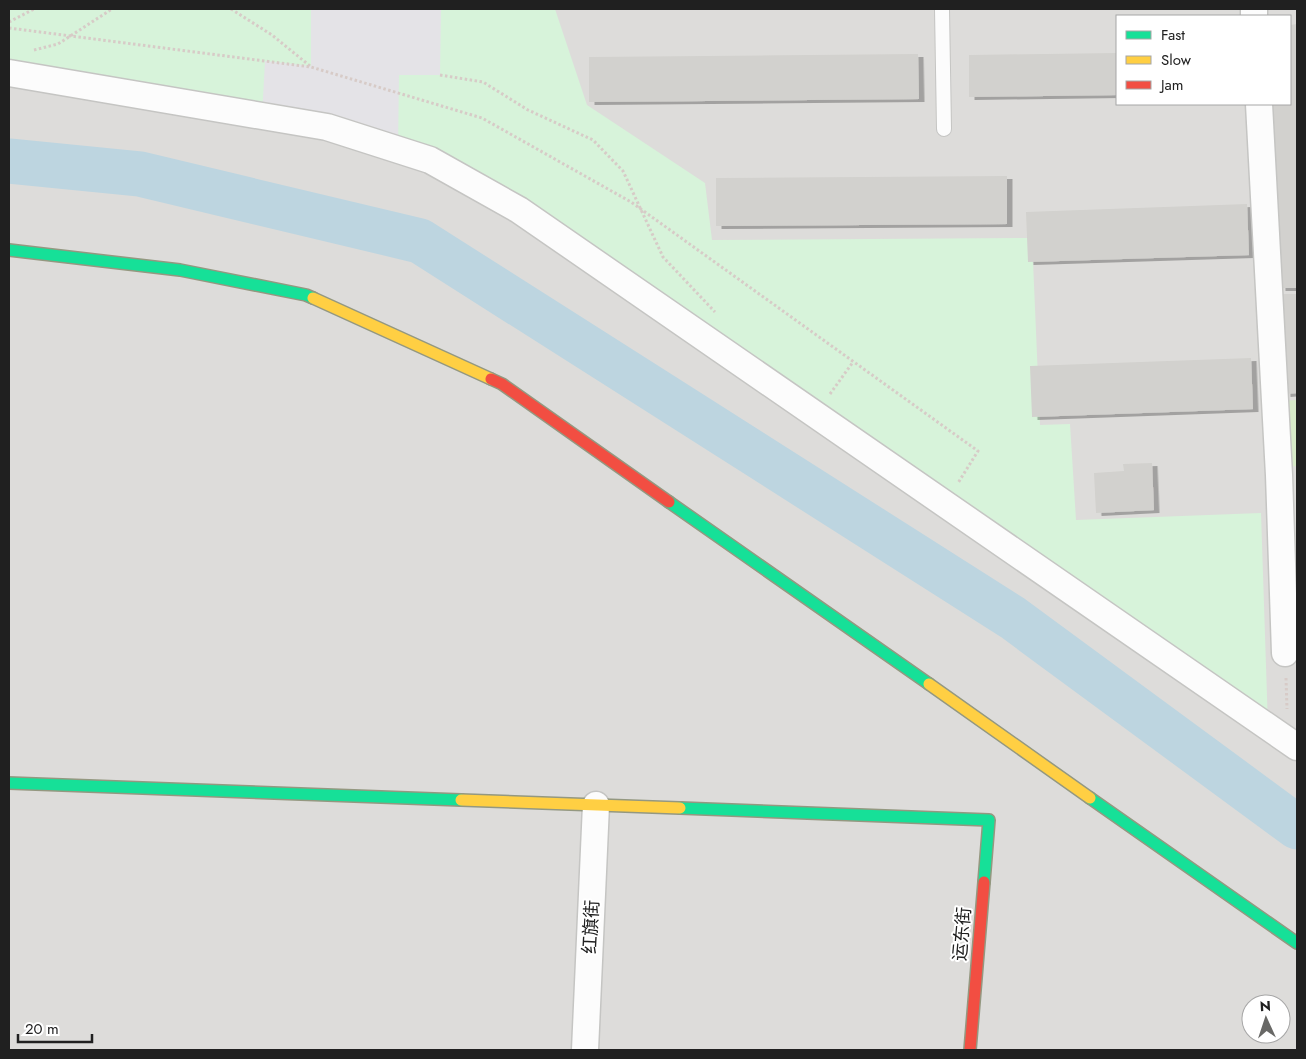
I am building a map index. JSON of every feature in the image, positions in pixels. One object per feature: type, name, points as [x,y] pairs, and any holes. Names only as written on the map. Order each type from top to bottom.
[{"type":"street","points":[[9,73],[327,127],[430,160],[519,210],[1293,744]]},
{"type":"street","points":[[1259,105],[1288,475],[1285,652]]},
{"type":"street","points":[[9,250],[180,270],[306,295],[502,384],[1297,943]]},
{"type":"street","points":[[9,782],[596,805]]},
{"type":"street","name":"运东街","points":[[596,805],[989,820],[970,1050]]},
{"type":"street","name":"红旗街","points":[[585,1050],[596,805]]},
{"type":"lane","points":[[942,9],[944,128]]},
{"type":"path","points":[[9,22],[34,9]]},
{"type":"path","points":[[33,50],[58,44],[112,9]]},
{"type":"path","points":[[231,9],[272,35],[311,67]]},
{"type":"path","points":[[440,75],[483,82],[528,110],[593,140],[623,171],[663,257],[717,315]]},
{"type":"path","points":[[822,389],[831,394],[853,362]]},
{"type":"path","points":[[1285,652],[1293,744]]},
{"type":"shaded area","points":[[9,9],[1297,9],[1297,1050],[9,1050]]},
{"type":"shaded area","points":[[311,9],[441,9],[440,75],[399,75],[398,150],[262,116],[265,61],[311,66]]},
{"type":"green space","points":[[9,9],[555,9],[587,105],[705,183],[712,240],[1032,238],[1040,425],[1070,424],[1076,520],[1261,513],[1268,727],[430,160],[9,73]]},
{"type":"green space","points":[[1297,400],[1297,466],[1285,467],[1282,401]]},
{"type":"building","points":[[1297,24],[1297,288],[1280,288],[1273,105],[1291,105],[1291,25]]},
{"type":"building","points":[[1116,53],[1116,95],[969,97],[969,55]]},
{"type":"building","points":[[918,54],[919,99],[589,102],[589,57]]},
{"type":"building","points":[[1007,176],[1007,224],[716,226],[716,178]]},
{"type":"building","points":[[1247,204],[1249,255],[1028,262],[1026,212]]},
{"type":"building","points":[[1280,294],[1297,294],[1297,393],[1285,394]]},
{"type":"building","points":[[1251,358],[1253,409],[1032,417],[1030,366]]},
{"type":"building","points":[[1152,463],[1154,510],[1096,513],[1094,473],[1124,471],[1123,464]]},
{"type":"waterway","points":[[9,161],[140,174],[420,241],[1013,618],[1297,827]]},
{"type":"traffic: fast","points":[[9,250],[180,270],[313,298]]},
{"type":"traffic: fast","points":[[669,502],[929,684]]},
{"type":"traffic: fast","points":[[9,783],[461,800]]},
{"type":"traffic: fast","points":[[1090,798],[1297,943]]},
{"type":"traffic: fast","points":[[680,808],[989,820],[984,882]]},
{"type":"traffic: slow","points":[[313,298],[491,379]]},
{"type":"traffic: slow","points":[[929,684],[1090,798]]},
{"type":"traffic: slow","points":[[461,800],[680,808]]},
{"type":"traffic: jam","points":[[491,379],[502,384],[669,502]]},
{"type":"traffic: jam","points":[[970,1050],[984,882]]}]
